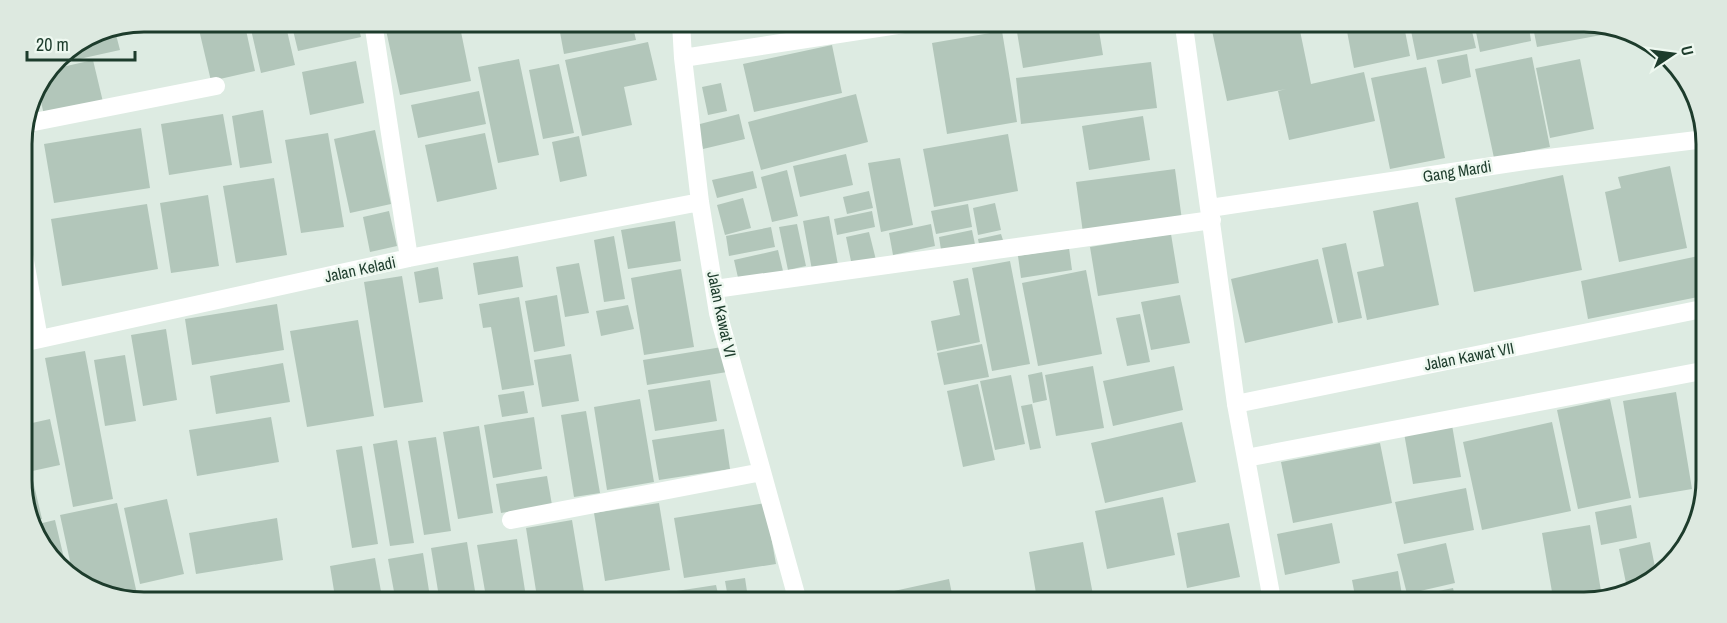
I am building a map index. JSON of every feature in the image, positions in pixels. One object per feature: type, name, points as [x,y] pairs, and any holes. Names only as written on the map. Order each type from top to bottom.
[{"type":"street","points":[[375,32],[409,258]]},
{"type":"street","name":"Jalan Kawat VI","points":[[682,32],[700,202],[718,313],[795,592]]},
{"type":"street","points":[[683,58],[852,32]]},
{"type":"street","points":[[1185,32],[1236,404],[1270,591]]},
{"type":"street","points":[[33,122],[216,86]]},
{"type":"street","name":"Gang Mardi","points":[[715,289],[1211,214],[1532,160],[1696,140]]},
{"type":"street","name":"Jalan Keladi","points":[[32,341],[409,258],[700,202]]},
{"type":"street","name":"Jalan Kawat VII","points":[[1236,404],[1696,310]]},
{"type":"street","points":[[1246,458],[1696,372]]},
{"type":"street","points":[[511,520],[762,472]]},
{"type":"building","points":[[200,32],[246,32],[255,71],[211,81]]},
{"type":"building","points":[[252,32],[287,32],[295,65],[261,73]]},
{"type":"building","points":[[293,32],[360,32],[361,37],[298,51]]},
{"type":"building","points":[[386,32],[461,32],[471,81],[400,95]]},
{"type":"building","points":[[560,32],[634,32],[636,40],[564,54]]},
{"type":"building","points":[[1002,32],[1017,122],[947,134],[932,43]]},
{"type":"building","points":[[1017,32],[1099,32],[1103,55],[1023,68]]},
{"type":"building","points":[[1212,32],[1300,32],[1311,84],[1364,72],[1375,121],[1289,140],[1278,91],[1286,89],[1227,101]]},
{"type":"building","points":[[1347,32],[1405,32],[1410,56],[1354,68]]},
{"type":"building","points":[[1411,32],[1472,32],[1476,48],[1417,60]]},
{"type":"building","points":[[1476,32],[1530,32],[1531,41],[1480,52]]},
{"type":"building","points":[[1534,32],[1607,34],[1537,47]]},
{"type":"building","points":[[116,35],[120,50],[67,62],[81,50],[107,37]]},
{"type":"building","points":[[648,42],[657,80],[624,87],[632,125],[582,136],[565,60]]},
{"type":"building","points":[[832,45],[842,93],[754,112],[743,64]]},
{"type":"building","points":[[1467,54],[1471,77],[1442,84],[1437,60]]},
{"type":"building","points":[[1532,57],[1550,147],[1494,158],[1475,69]]},
{"type":"building","points":[[519,59],[539,155],[498,163],[478,67]]},
{"type":"building","points":[[1580,59],[1594,129],[1550,138],[1536,68]]},
{"type":"building","points":[[93,60],[103,102],[44,115],[41,100],[50,81],[61,67]]},
{"type":"building","points":[[356,61],[364,103],[310,115],[302,72]]},
{"type":"building","points":[[1151,62],[1157,108],[1021,124],[1016,78]]},
{"type":"building","points":[[559,64],[574,133],[543,139],[529,70]]},
{"type":"building","points":[[1426,67],[1445,158],[1390,169],[1371,78]]},
{"type":"building","points":[[721,83],[727,111],[708,115],[702,87]]},
{"type":"building","points":[[479,91],[486,124],[418,138],[411,105]]},
{"type":"building","points":[[856,94],[868,142],[761,170],[748,122]]},
{"type":"building","points":[[263,110],[272,163],[240,168],[232,116]]},
{"type":"building","points":[[223,114],[232,165],[169,175],[161,124]]},
{"type":"building","points":[[739,114],[745,139],[703,149],[696,125]]},
{"type":"building","points":[[1143,116],[1150,160],[1089,170],[1082,126]]},
{"type":"building","points":[[141,128],[150,188],[54,203],[44,144]]},
{"type":"building","points":[[375,130],[391,204],[350,213],[334,139]]},
{"type":"building","points":[[328,133],[344,227],[301,233],[285,140]]},
{"type":"building","points":[[485,133],[497,189],[437,202],[425,145]]},
{"type":"building","points":[[1008,134],[1018,191],[934,207],[923,149]]},
{"type":"building","points":[[579,136],[587,176],[560,182],[552,142]]},
{"type":"building","points":[[846,154],[853,185],[800,197],[793,166]]},
{"type":"building","points":[[900,158],[913,225],[881,232],[868,163]]},
{"type":"building","points":[[1670,166],[1687,248],[1619,262],[1605,192],[1621,188],[1618,177]]},
{"type":"building","points":[[1175,169],[1182,220],[1083,233],[1076,182]]},
{"type":"building","points":[[787,170],[798,216],[772,222],[761,177]]},
{"type":"building","points":[[753,171],[757,188],[717,198],[712,180]]},
{"type":"building","points":[[1563,175],[1582,270],[1474,292],[1455,198]]},
{"type":"building","points":[[274,178],[287,255],[236,263],[223,186]]},
{"type":"building","points":[[869,191],[873,208],[847,214],[843,197]]},
{"type":"building","points":[[208,195],[219,266],[171,273],[160,203]]},
{"type":"building","points":[[743,198],[751,228],[725,235],[717,205]]},
{"type":"building","points":[[1418,202],[1439,305],[1367,320],[1357,272],[1384,266],[1373,211]]},
{"type":"building","points":[[995,203],[1001,230],[978,235],[973,208]]},
{"type":"building","points":[[147,204],[158,269],[62,286],[51,219]]},
{"type":"building","points":[[968,204],[972,227],[936,234],[931,211]]},
{"type":"building","points":[[389,211],[397,246],[370,252],[363,217]]},
{"type":"building","points":[[872,211],[875,227],[837,235],[834,219]]},
{"type":"building","points":[[829,216],[838,265],[812,270],[803,221]]},
{"type":"building","points":[[675,221],[681,261],[628,269],[621,230]]},
{"type":"building","points":[[797,224],[806,266],[788,270],[779,227]]},
{"type":"building","points":[[931,224],[935,246],[893,255],[889,233]]},
{"type":"building","points":[[771,227],[775,247],[729,256],[726,236]]},
{"type":"building","points":[[972,230],[976,249],[942,256],[939,237]]},
{"type":"building","points":[[869,232],[876,260],[852,266],[846,237]]},
{"type":"building","points":[[1001,234],[1004,243],[980,249],[978,239]]},
{"type":"building","points":[[1171,234],[1179,283],[1098,296],[1090,247]]},
{"type":"building","points":[[614,236],[625,299],[604,302],[594,240]]},
{"type":"building","points":[[1346,243],[1362,318],[1338,323],[1322,248]]},
{"type":"building","points":[[1069,248],[1072,270],[1021,278],[1018,256]]},
{"type":"building","points":[[778,250],[783,271],[739,282],[734,260]]},
{"type":"building","points":[[518,256],[523,287],[478,295],[473,263]]},
{"type":"building","points":[[1696,256],[1696,297],[1588,319],[1581,281]]},
{"type":"building","points":[[1318,259],[1333,323],[1245,343],[1231,279]]},
{"type":"building","points":[[1010,261],[1030,364],[992,371],[972,268]]},
{"type":"building","points":[[579,263],[589,313],[565,317],[556,267]]},
{"type":"building","points":[[438,267],[443,299],[419,303],[414,272]]},
{"type":"building","points":[[681,269],[694,347],[644,355],[631,278]]},
{"type":"building","points":[[1086,270],[1102,354],[1038,366],[1022,283]]},
{"type":"building","points":[[402,276],[423,402],[384,408],[364,282]]},
{"type":"building","points":[[968,278],[980,342],[937,351],[931,321],[960,315],[953,281]]},
{"type":"building","points":[[557,295],[565,346],[534,352],[525,301]]},
{"type":"building","points":[[1180,295],[1190,343],[1151,350],[1141,302]]},
{"type":"building","points":[[519,297],[534,385],[502,390],[491,327],[483,328],[479,304]]},
{"type":"building","points":[[277,304],[284,350],[192,365],[185,319]]},
{"type":"building","points":[[628,305],[634,329],[601,336],[596,311]]},
{"type":"building","points":[[1140,314],[1150,362],[1127,366],[1116,318]]},
{"type":"building","points":[[358,320],[374,416],[307,427],[290,331]]},
{"type":"building","points":[[166,329],[177,400],[143,406],[131,335]]},
{"type":"building","points":[[982,344],[989,377],[944,385],[937,353]]},
{"type":"building","points":[[722,347],[727,372],[647,385],[643,360]]},
{"type":"building","points":[[85,351],[113,499],[73,507],[45,358]]},
{"type":"building","points":[[571,354],[579,401],[542,407],[534,360]]},
{"type":"building","points":[[125,355],[136,421],[105,426],[94,360]]},
{"type":"building","points":[[283,363],[290,402],[216,414],[210,376]]},
{"type":"building","points":[[1093,366],[1104,428],[1056,436],[1045,375]]},
{"type":"building","points":[[1174,366],[1183,410],[1113,426],[1103,381]]},
{"type":"building","points":[[1042,372],[1047,400],[1033,403],[1028,375]]},
{"type":"building","points":[[1011,375],[1025,444],[995,450],[980,381]]},
{"type":"building","points":[[710,380],[717,421],[655,431],[648,390]]},
{"type":"building","points":[[978,384],[995,460],[963,467],[947,391]]},
{"type":"building","points":[[524,391],[528,413],[502,417],[498,395]]},
{"type":"building","points":[[1676,392],[1692,489],[1639,498],[1623,401]]},
{"type":"building","points":[[640,399],[654,482],[607,490],[594,407]]},
{"type":"building","points":[[1610,399],[1631,498],[1578,509],[1557,410]]},
{"type":"building","points":[[1032,404],[1041,448],[1030,450],[1021,406]]},
{"type":"building","points":[[586,411],[600,493],[574,497],[561,415]]},
{"type":"building","points":[[271,417],[279,462],[197,476],[189,430]]},
{"type":"building","points":[[534,417],[542,469],[493,478],[484,425]]},
{"type":"building","points":[[50,419],[60,465],[32,471],[32,423]]},
{"type":"building","points":[[1182,422],[1196,482],[1105,503],[1091,443]]},
{"type":"building","points":[[1552,422],[1571,511],[1482,530],[1463,442]]},
{"type":"building","points":[[1452,425],[1461,477],[1413,484],[1404,433]]},
{"type":"building","points":[[479,426],[493,513],[458,519],[443,432]]},
{"type":"building","points":[[724,429],[730,469],[659,480],[652,440]]},
{"type":"building","points":[[436,437],[451,531],[424,535],[408,441]]},
{"type":"building","points":[[397,440],[414,543],[390,546],[373,444]]},
{"type":"building","points":[[1380,443],[1392,503],[1293,523],[1281,462]]},
{"type":"building","points":[[362,446],[378,544],[352,548],[336,450]]},
{"type":"building","points":[[547,476],[552,505],[501,513],[496,484]]},
{"type":"building","points":[[32,481],[42,519],[39,520],[37,516],[32,494]]},
{"type":"building","points":[[1466,488],[1474,530],[1404,544],[1395,502]]},
{"type":"building","points":[[1163,497],[1175,555],[1107,569],[1095,511]]},
{"type":"building","points":[[167,499],[184,574],[140,584],[124,508]]},
{"type":"building","points":[[117,503],[136,591],[107,586],[81,573],[71,565],[60,515]]},
{"type":"building","points":[[659,503],[670,570],[605,581],[594,513]]},
{"type":"building","points":[[765,503],[776,564],[684,578],[674,518]]},
{"type":"building","points":[[1631,505],[1637,538],[1601,545],[1595,512]]},
{"type":"building","points":[[277,518],[283,560],[196,574],[189,533]]},
{"type":"building","points":[[55,520],[64,558],[50,542],[40,523]]},
{"type":"building","points":[[572,520],[584,592],[536,592],[526,528]]},
{"type":"building","points":[[1229,523],[1240,577],[1187,588],[1177,533]]},
{"type":"building","points":[[1332,523],[1340,563],[1285,575],[1277,534]]},
{"type":"building","points":[[1590,525],[1601,590],[1552,591],[1542,533]]},
{"type":"building","points":[[517,539],[525,592],[485,592],[477,545]]},
{"type":"building","points":[[467,542],[475,592],[438,592],[431,548]]},
{"type":"building","points":[[1083,542],[1092,591],[1036,591],[1029,552]]},
{"type":"building","points":[[1650,542],[1655,566],[1626,583],[1619,549]]},
{"type":"building","points":[[1446,543],[1455,583],[1420,591],[1406,591],[1397,554]]},
{"type":"building","points":[[423,553],[429,592],[394,592],[388,559]]},
{"type":"building","points":[[375,558],[381,592],[334,592],[330,566]]},
{"type":"building","points":[[1398,571],[1401,591],[1354,591],[1352,580]]},
{"type":"building","points":[[745,578],[747,592],[727,592],[725,581]]},
{"type":"building","points":[[949,579],[951,591],[892,591]]},
{"type":"building","points":[[716,585],[718,592],[672,592]]},
{"type":"building","points":[[1453,588],[1454,591],[1438,591]]}]
